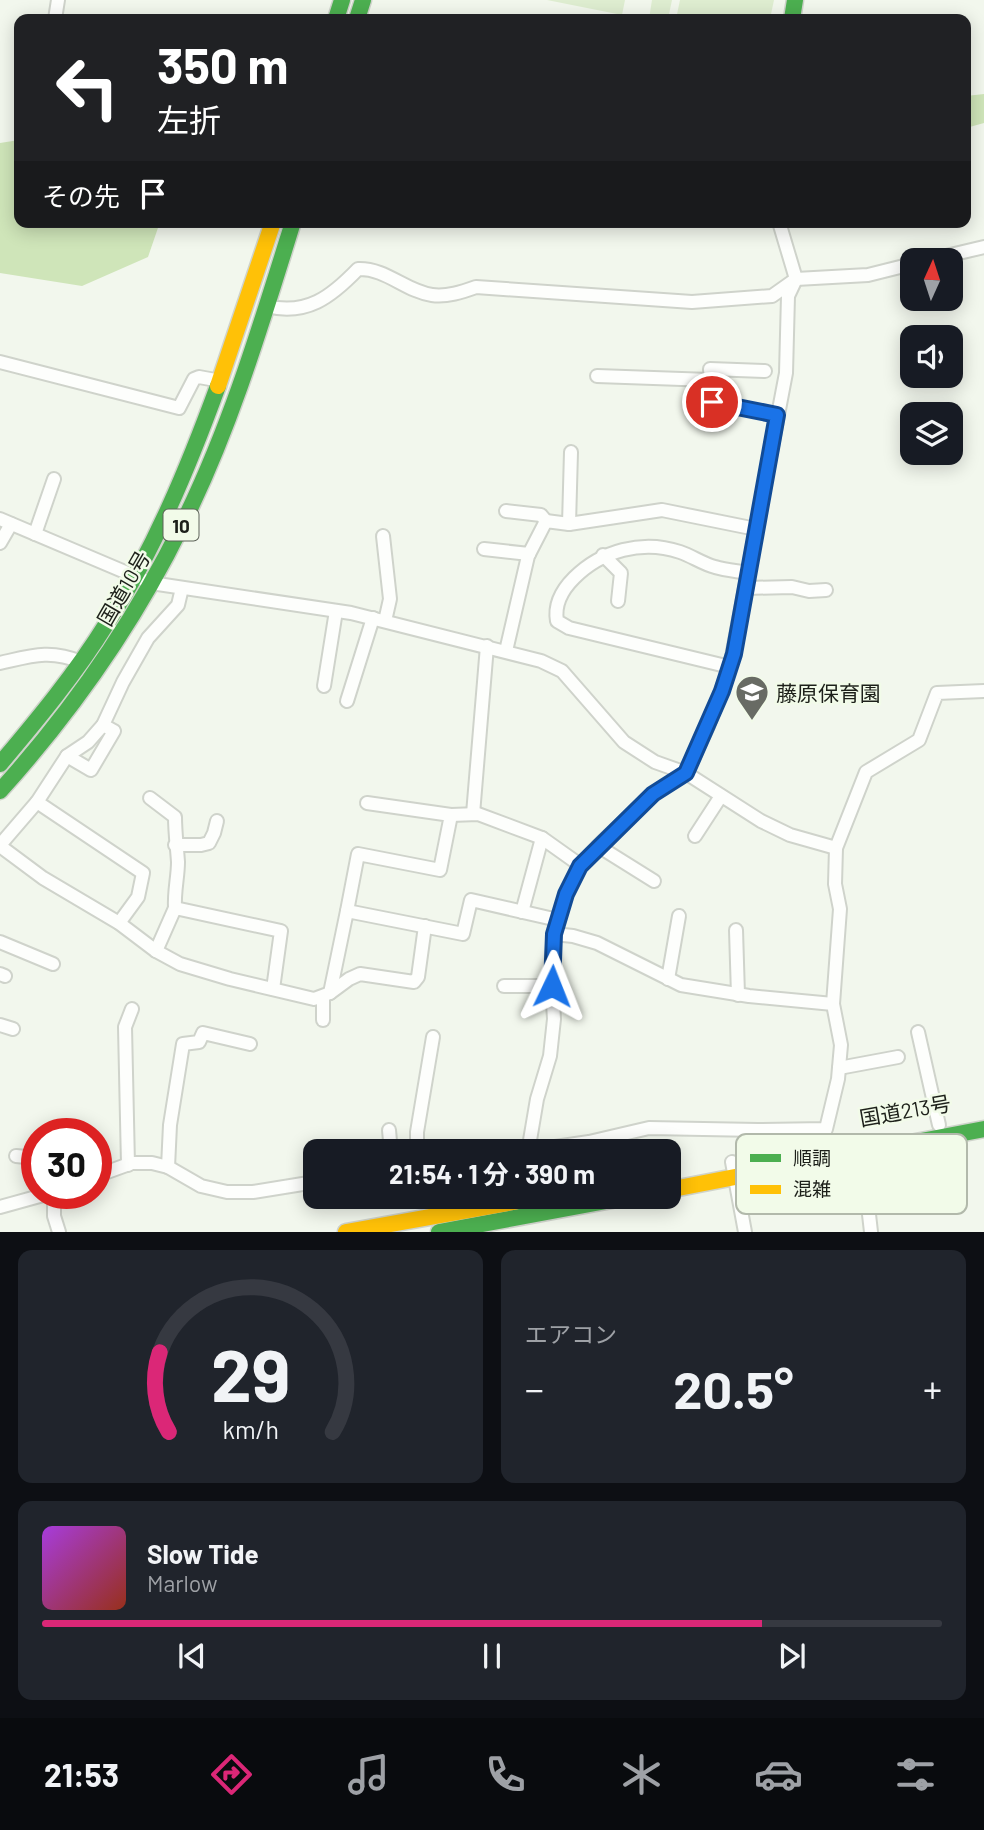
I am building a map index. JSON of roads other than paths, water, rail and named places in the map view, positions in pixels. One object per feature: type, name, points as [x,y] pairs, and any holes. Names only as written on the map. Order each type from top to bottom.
[{"type":"main road","name":"国道10号","points":[[0,764],[81,662],[135,576],[192,456],[221,381],[271,228]]},
{"type":"main road","name":"国道10号","points":[[0,791],[41,745],[82,692],[117,641],[151,583],[201,484],[225,427],[291,228]]},
{"type":"main road","name":"国道213号","points":[[898,1134],[984,1117]]},
{"type":"main road","name":"国道213号","points":[[959,1134],[984,1129]]},
{"type":"main road","name":"国道213号","points":[[681,1185],[736,1169]]},
{"type":"main road","name":"国道213号","points":[[681,1173],[736,1170]]},
{"type":"main road","points":[[346,1231],[526,1209]]},
{"type":"main road","points":[[441,1231],[530,1209]]},
{"type":"street","points":[[530,1139],[537,1099],[550,1056],[554,1019],[554,934],[580,866],[653,794],[686,773],[708,726],[730,667],[786,373],[789,296],[796,279],[781,228]]},
{"type":"street","points":[[963,252],[984,247]]},
{"type":"street","points":[[266,306],[293,310],[312,306],[348,279],[358,268],[373,268],[407,286],[432,295],[454,294],[476,287],[692,302],[772,296],[796,279],[868,275],[900,267]]},
{"type":"street","points":[[0,362],[179,408],[194,379],[199,377],[221,381]]},
{"type":"street","points":[[765,371],[710,369],[712,402],[777,415]]},
{"type":"street","points":[[597,376],[710,380]]},
{"type":"street","points":[[569,524],[571,452]]},
{"type":"street","points":[[35,534],[54,479]]},
{"type":"street","points":[[506,511],[541,515],[546,521],[569,524],[662,510],[756,529]]},
{"type":"street","points":[[506,651],[529,554],[546,521]]},
{"type":"street","points":[[0,542],[5,522],[151,583],[336,611],[541,661],[562,671],[624,742],[655,762],[686,773],[761,821],[790,835],[836,848]]},
{"type":"street","points":[[347,702],[390,598],[383,536]]},
{"type":"street","points":[[730,667],[569,628],[557,621],[559,596],[572,580],[603,555],[633,548],[655,547],[677,551],[715,567],[748,573]]},
{"type":"street","points":[[484,549],[529,554]]},
{"type":"street","points":[[603,555],[621,572],[618,601]]},
{"type":"street","points":[[747,588],[792,587],[809,591],[826,590]]},
{"type":"street","points":[[182,588],[178,605],[148,638],[103,725],[88,742],[68,756],[37,802],[0,846],[43,878],[119,923],[156,951],[180,964],[314,999],[327,995],[360,974],[414,982],[418,977],[425,926]]},
{"type":"street","points":[[324,686],[336,611]]},
{"type":"street","points":[[473,814],[487,646]]},
{"type":"street","points":[[0,663],[40,654],[61,654],[81,662]]},
{"type":"street","points":[[602,1139],[649,1128],[827,1129],[841,1045],[833,1004],[840,909],[835,884],[836,848],[866,772],[919,740],[937,693],[984,691]]},
{"type":"street","points":[[68,756],[91,770],[114,732],[103,725]]},
{"type":"street","points":[[695,836],[721,796]]},
{"type":"street","points":[[150,798],[175,817],[178,864],[174,888],[175,908],[156,951]]},
{"type":"street","points":[[37,802],[143,873],[138,897],[119,923]]},
{"type":"street","points":[[367,803],[452,815],[478,814],[542,838],[580,866]]},
{"type":"street","points":[[323,1020],[358,854],[440,870],[452,815]]},
{"type":"street","points":[[175,845],[209,843],[217,821]]},
{"type":"street","points":[[522,912],[542,838]]},
{"type":"street","points":[[598,846],[654,881]]},
{"type":"street","points":[[346,911],[463,934],[471,900],[558,920]]},
{"type":"street","points":[[175,908],[281,930],[273,989]]},
{"type":"street","points":[[668,979],[679,916]]},
{"type":"street","points":[[736,930],[738,995]]},
{"type":"street","points":[[554,934],[597,943],[681,985],[738,995],[833,1004]]},
{"type":"street","points":[[0,942],[53,964]]},
{"type":"street","points":[[503,986],[552,986]]},
{"type":"street","points":[[128,1165],[125,1027],[132,1009]]},
{"type":"street","points":[[918,1032],[939,1125]]},
{"type":"street","points":[[168,1167],[170,1125],[183,1044],[199,1042],[203,1033],[250,1044]]},
{"type":"street","points":[[418,1139],[433,1037]]},
{"type":"street","points":[[839,1068],[898,1057]]},
{"type":"street","points":[[388,1130],[389,1139]]},
{"type":"street","points":[[16,1156],[21,1156]]},
{"type":"street","points":[[112,1170],[128,1165],[152,1163],[168,1167],[201,1186],[227,1192],[253,1192],[303,1184]]},
{"type":"street","points":[[733,1170],[736,1185]]},
{"type":"street","points":[[0,1207],[21,1201]]},
{"type":"street","points":[[54,1209],[59,1231]]},
{"type":"place","name":"藤原保育園","points":[[752,722]]}]
